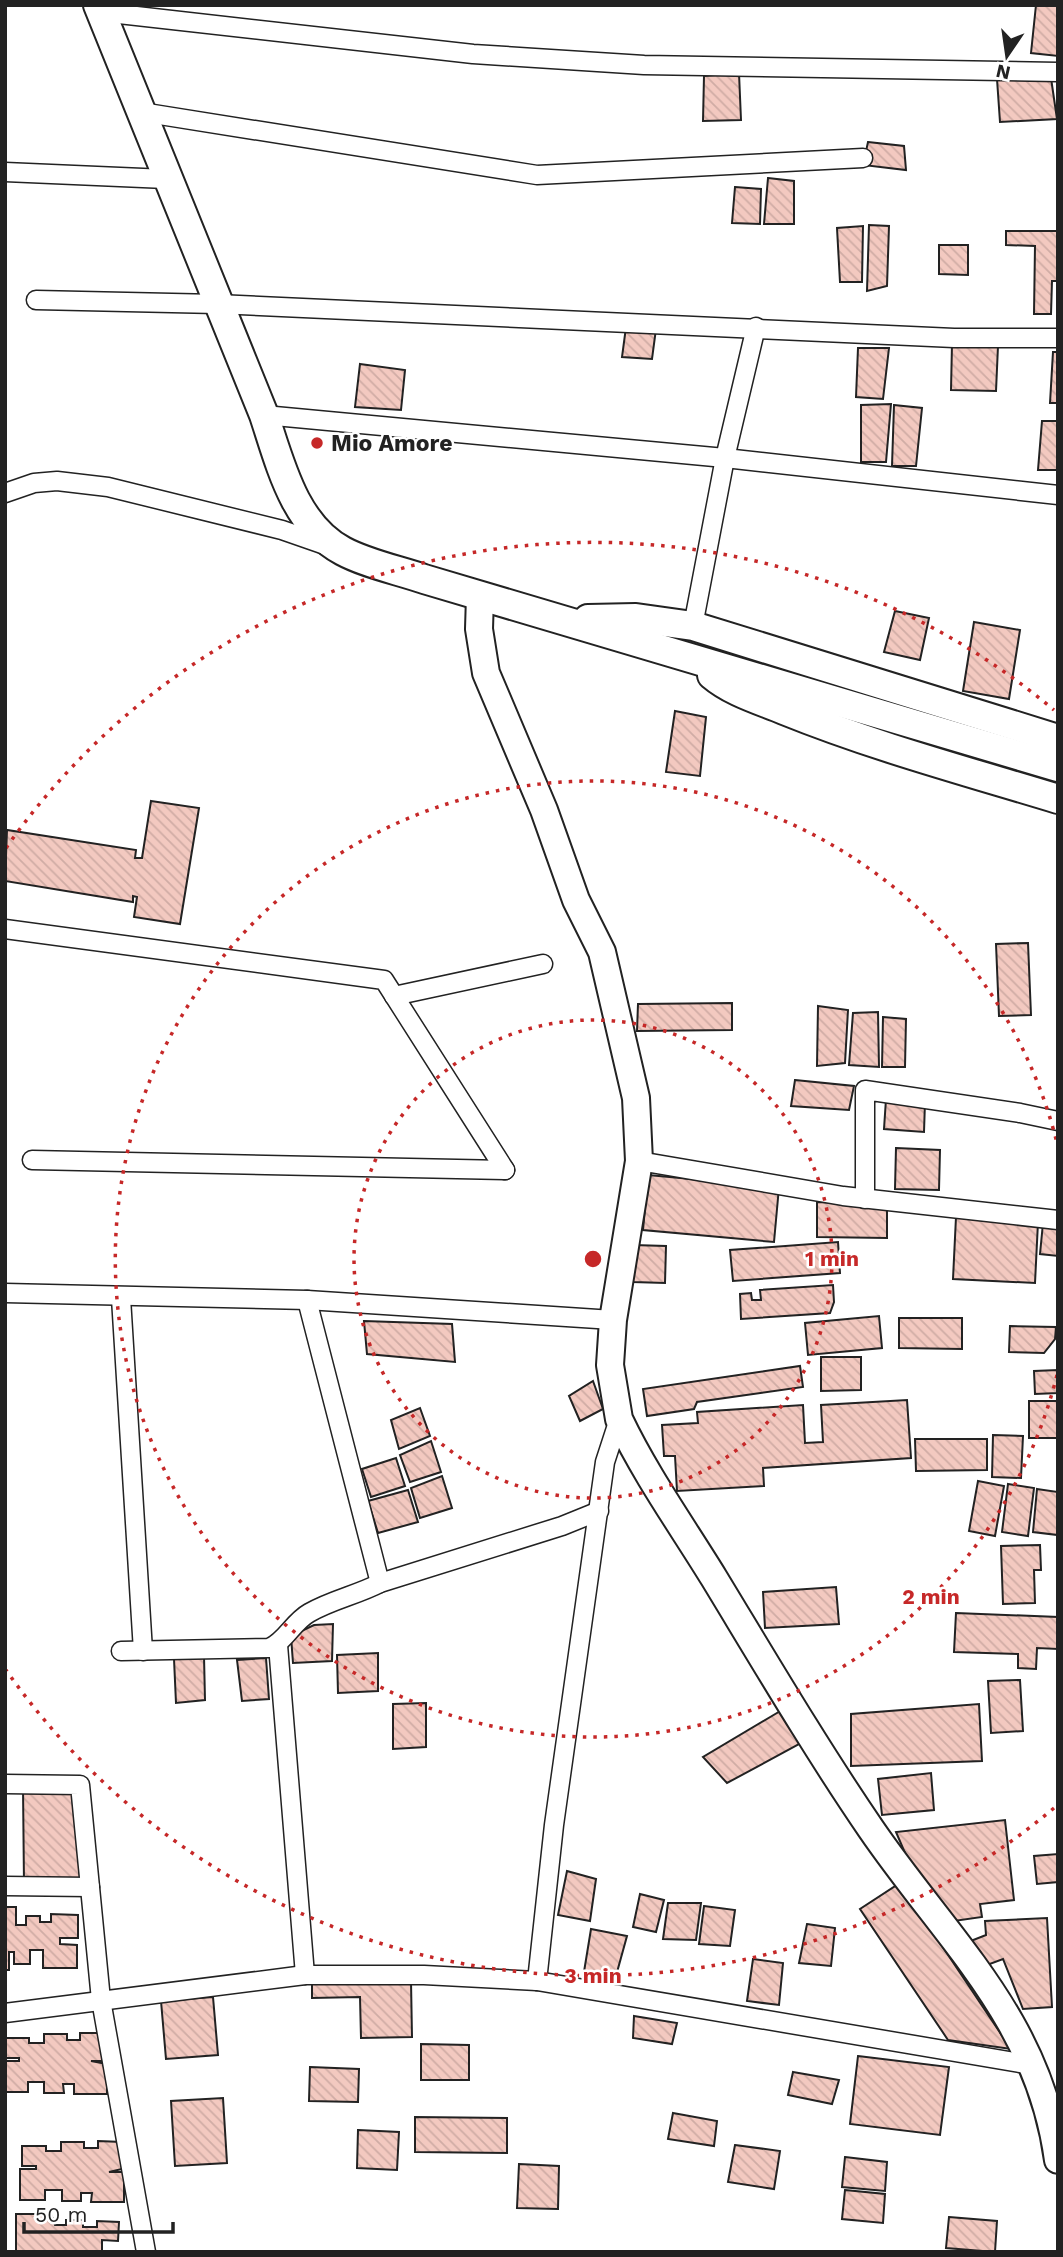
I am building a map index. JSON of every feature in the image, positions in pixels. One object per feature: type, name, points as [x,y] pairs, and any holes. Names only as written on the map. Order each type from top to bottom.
[{"type":"main road","points":[[99,8],[216,304],[264,415],[283,472],[314,530],[344,552],[480,596],[1058,767]]},
{"type":"main road","points":[[564,620],[636,618],[693,626],[1058,739]]},
{"type":"main road","points":[[695,660],[720,682],[809,720],[880,745],[1058,799]]},
{"type":"street","points":[[99,8],[473,54],[644,65],[1058,72]]},
{"type":"street","points":[[141,112],[537,175],[863,158]]},
{"type":"street","points":[[5,172],[166,179]]},
{"type":"street","points":[[36,300],[216,304],[954,338],[1058,338]]},
{"type":"street","points":[[693,626],[725,458],[756,327]]},
{"type":"street","points":[[264,415],[725,458],[1058,495]]},
{"type":"street","points":[[5,493],[34,483],[57,481],[108,486],[282,530],[344,552]]},
{"type":"street","points":[[480,596],[479,629],[486,673],[544,810],[576,900],[602,953],[636,1098],[639,1161],[614,1320],[610,1365],[619,1419],[821,1753],[886,1850],[991,1989],[1017,2030],[1044,2094],[1058,2160]]},
{"type":"street","points":[[5,929],[384,980],[505,1170],[32,1160]]},
{"type":"street","points":[[394,996],[544,964]]},
{"type":"street","points":[[865,1199],[865,1090],[1020,1112],[1058,1121]]},
{"type":"street","points":[[639,1161],[865,1199],[1058,1220]]},
{"type":"street","points":[[5,1293],[121,1298],[307,1300],[614,1320]]},
{"type":"street","points":[[121,1298],[143,1651]]},
{"type":"street","points":[[307,1300],[380,1583]]},
{"type":"street","points":[[537,1981],[554,1825],[605,1462],[619,1419]]},
{"type":"street","points":[[305,1975],[278,1645],[294,1622],[311,1611],[357,1595],[380,1583],[562,1526],[599,1511]]},
{"type":"street","points":[[121,1651],[251,1650],[278,1645]]},
{"type":"street","points":[[5,1784],[80,1785],[101,2000],[146,2252]]},
{"type":"street","points":[[5,1886],[90,1887]]},
{"type":"street","points":[[5,2013],[305,1975],[424,1975],[537,1981],[1032,2066]]},
{"type":"building","points":[[1036,5],[1058,5],[1058,56],[1031,53]]},
{"type":"building","points":[[739,73],[741,120],[703,121],[704,76]]},
{"type":"building","points":[[1051,78],[1057,119],[1000,122],[997,79]]},
{"type":"building","points":[[868,142],[904,146],[906,170],[863,165]]},
{"type":"building","points":[[768,178],[794,181],[794,224],[764,224]]},
{"type":"building","points":[[735,187],[761,189],[760,224],[732,223]]},
{"type":"building","points":[[869,225],[889,226],[887,286],[867,291]]},
{"type":"building","points":[[863,226],[862,282],[840,282],[837,228]]},
{"type":"building","points":[[1006,231],[1058,231],[1058,281],[1052,281],[1051,314],[1034,314],[1035,246],[1006,245]]},
{"type":"building","points":[[939,245],[968,245],[968,275],[939,274]]},
{"type":"building","points":[[626,327],[656,329],[652,359],[622,357]]},
{"type":"building","points":[[952,344],[998,346],[996,391],[951,390]]},
{"type":"building","points":[[858,348],[889,348],[883,399],[856,397]]},
{"type":"building","points":[[1053,352],[1058,352],[1058,403],[1050,403]]},
{"type":"building","points":[[360,364],[405,370],[401,410],[355,407]]},
{"type":"building","points":[[891,404],[886,462],[861,462],[861,405]]},
{"type":"building","points":[[894,405],[922,408],[916,466],[892,466]]},
{"type":"building","points":[[1042,421],[1058,421],[1058,470],[1038,470]]},
{"type":"building","points":[[895,611],[929,618],[920,660],[884,652]]},
{"type":"building","points":[[974,622],[1020,630],[1009,699],[963,691]]},
{"type":"building","points":[[675,711],[706,717],[700,776],[666,772]]},
{"type":"building","points":[[151,801],[199,808],[180,924],[134,917],[137,897],[133,896],[133,902],[5,881],[7,830],[136,850],[135,858],[142,858]]},
{"type":"building","points":[[1028,943],[1031,1015],[999,1016],[996,944]]},
{"type":"building","points":[[732,1003],[732,1030],[637,1031],[638,1004]]},
{"type":"building","points":[[818,1006],[848,1010],[845,1063],[817,1066]]},
{"type":"building","points":[[878,1012],[879,1067],[849,1065],[853,1013]]},
{"type":"building","points":[[883,1017],[906,1019],[905,1067],[882,1067]]},
{"type":"building","points":[[795,1080],[854,1086],[849,1110],[791,1106]]},
{"type":"building","points":[[886,1099],[925,1102],[924,1132],[884,1129]]},
{"type":"building","points":[[896,1148],[940,1150],[939,1190],[895,1189]]},
{"type":"building","points":[[648,1175],[779,1187],[774,1242],[643,1230]]},
{"type":"building","points":[[817,1202],[887,1203],[887,1238],[817,1237]]},
{"type":"building","points":[[956,1217],[1038,1222],[1035,1283],[953,1279]]},
{"type":"building","points":[[1043,1223],[1058,1224],[1058,1256],[1040,1254]]},
{"type":"building","points":[[838,1242],[840,1273],[733,1281],[730,1250]]},
{"type":"building","points":[[633,1245],[666,1246],[665,1283],[633,1282]]},
{"type":"building","points":[[833,1285],[834,1302],[830,1313],[741,1319],[740,1294],[751,1293],[752,1300],[761,1300],[760,1290]]},
{"type":"building","points":[[879,1316],[882,1348],[808,1355],[805,1323]]},
{"type":"building","points":[[899,1318],[962,1318],[962,1349],[899,1348]]},
{"type":"building","points":[[364,1321],[452,1324],[455,1362],[367,1354]]},
{"type":"building","points":[[1010,1326],[1056,1327],[1055,1339],[1044,1353],[1009,1352]]},
{"type":"building","points":[[821,1357],[861,1357],[861,1390],[821,1391]]},
{"type":"building","points":[[800,1366],[803,1387],[697,1402],[694,1409],[647,1416],[643,1389]]},
{"type":"building","points":[[1058,1370],[1058,1393],[1035,1394],[1034,1371]]},
{"type":"building","points":[[593,1381],[603,1409],[580,1421],[569,1396]]},
{"type":"building","points":[[907,1400],[911,1458],[763,1468],[764,1486],[677,1491],[675,1456],[664,1456],[662,1425],[698,1423],[697,1412],[803,1405],[805,1443],[823,1442],[821,1405]]},
{"type":"building","points":[[1029,1401],[1058,1401],[1058,1438],[1029,1438]]},
{"type":"building","points":[[420,1408],[430,1436],[399,1449],[391,1420]]},
{"type":"building","points":[[993,1435],[1023,1436],[1021,1478],[992,1477]]},
{"type":"building","points":[[915,1439],[987,1439],[987,1470],[916,1471]]},
{"type":"building","points":[[431,1441],[441,1472],[410,1482],[400,1455]]},
{"type":"building","points":[[396,1458],[405,1486],[371,1497],[362,1469]]},
{"type":"building","points":[[442,1476],[452,1508],[420,1518],[411,1488]]},
{"type":"building","points":[[978,1481],[1004,1486],[995,1536],[969,1531]]},
{"type":"building","points":[[1008,1484],[1034,1488],[1028,1536],[1002,1532]]},
{"type":"building","points":[[1037,1489],[1058,1492],[1058,1535],[1033,1532]]},
{"type":"building","points":[[408,1490],[418,1522],[378,1533],[368,1501]]},
{"type":"building","points":[[1040,1545],[1041,1570],[1034,1570],[1035,1603],[1003,1604],[1001,1546]]},
{"type":"building","points":[[836,1587],[839,1624],[765,1628],[763,1592]]},
{"type":"building","points":[[956,1613],[1058,1617],[1058,1649],[1037,1648],[1036,1669],[1018,1668],[1018,1654],[954,1652]]},
{"type":"building","points":[[333,1624],[332,1661],[293,1663],[291,1636],[314,1625]]},
{"type":"building","points":[[378,1653],[378,1691],[338,1693],[337,1655]]},
{"type":"building","points":[[204,1656],[205,1700],[176,1703],[174,1659]]},
{"type":"building","points":[[266,1658],[269,1699],[242,1701],[237,1660]]},
{"type":"building","points":[[1020,1680],[1023,1731],[991,1733],[988,1681]]},
{"type":"building","points":[[426,1703],[426,1747],[393,1749],[393,1704]]},
{"type":"building","points":[[979,1704],[982,1761],[851,1766],[851,1714]]},
{"type":"building","points":[[782,1710],[803,1742],[727,1783],[703,1757]]},
{"type":"building","points":[[931,1773],[934,1810],[882,1815],[878,1779]]},
{"type":"building","points":[[23,1787],[78,1789],[87,1885],[24,1884]]},
{"type":"building","points":[[1005,1820],[1014,1900],[980,1904],[982,1917],[954,1921],[917,1881],[896,1832]]},
{"type":"building","points":[[1058,1854],[1058,1882],[1037,1884],[1034,1856]]},
{"type":"building","points":[[567,1871],[596,1879],[590,1921],[558,1915]]},
{"type":"building","points":[[900,1883],[1011,2049],[948,2040],[860,1909]]},
{"type":"building","points":[[640,1894],[664,1900],[656,1932],[633,1927]]},
{"type":"building","points":[[668,1903],[701,1903],[696,1940],[663,1939]]},
{"type":"building","points":[[704,1906],[735,1910],[730,1946],[699,1944]]},
{"type":"building","points":[[5,1907],[16,1907],[16,1925],[26,1925],[26,1916],[40,1916],[40,1922],[51,1922],[51,1914],[78,1915],[78,1938],[60,1938],[60,1944],[77,1945],[77,1968],[43,1968],[43,1950],[30,1950],[30,1964],[14,1964],[14,1952],[9,1952],[9,1970],[5,1970]]},
{"type":"building","points":[[1047,1918],[1052,2007],[1023,2009],[1003,1959],[979,1968],[968,1942],[986,1935],[985,1921]]},
{"type":"building","points":[[807,1924],[835,1928],[831,1966],[799,1963]]},
{"type":"building","points":[[591,1929],[627,1936],[614,1983],[583,1978]]},
{"type":"building","points":[[753,1959],[783,1963],[779,2005],[747,2001]]},
{"type":"building","points":[[312,1981],[411,1981],[412,2037],[361,2038],[360,1997],[312,1998]]},
{"type":"building","points":[[213,1997],[218,2055],[166,2059],[161,2001]]},
{"type":"building","points":[[634,2016],[677,2023],[672,2044],[633,2038]]},
{"type":"building","points":[[80,2033],[105,2033],[105,2061],[91,2061],[107,2064],[107,2094],[74,2094],[74,2084],[63,2084],[64,2093],[44,2093],[44,2082],[28,2082],[28,2092],[5,2092],[5,2061],[19,2061],[19,2058],[5,2058],[5,2038],[29,2038],[29,2043],[44,2043],[44,2034],[67,2034],[67,2040],[80,2040]]},
{"type":"building","points":[[421,2044],[469,2045],[469,2080],[421,2080]]},
{"type":"building","points":[[858,2056],[949,2067],[940,2135],[850,2124]]},
{"type":"building","points":[[310,2067],[359,2069],[358,2102],[309,2101]]},
{"type":"building","points":[[793,2072],[839,2080],[832,2104],[788,2095]]},
{"type":"building","points":[[223,2098],[227,2163],[175,2166],[171,2101]]},
{"type":"building","points":[[673,2113],[717,2121],[714,2146],[668,2139]]},
{"type":"building","points":[[415,2117],[507,2118],[507,2153],[415,2152]]},
{"type":"building","points":[[358,2130],[399,2132],[397,2170],[357,2168]]},
{"type":"building","points":[[98,2141],[122,2142],[122,2169],[109,2172],[124,2172],[124,2202],[91,2202],[92,2193],[81,2193],[81,2201],[62,2201],[62,2190],[45,2190],[45,2200],[20,2200],[20,2169],[36,2169],[36,2166],[22,2166],[22,2146],[46,2146],[46,2151],[61,2151],[61,2142],[84,2142],[84,2148],[98,2148]]},
{"type":"building","points":[[735,2145],[780,2151],[774,2189],[728,2182]]},
{"type":"building","points":[[845,2157],[887,2162],[885,2191],[842,2187]]},
{"type":"building","points":[[519,2164],[559,2166],[558,2209],[517,2208]]},
{"type":"building","points":[[845,2190],[885,2194],[883,2223],[842,2219]]},
{"type":"building","points":[[16,2214],[51,2214],[55,2225],[66,2225],[66,2220],[83,2220],[83,2227],[97,2227],[97,2221],[119,2222],[118,2241],[102,2240],[102,2252],[16,2252]]},
{"type":"building","points":[[949,2217],[997,2221],[995,2252],[946,2248]]},
{"type":"place","name":"Mio Amore","points":[[317,443]]}]
